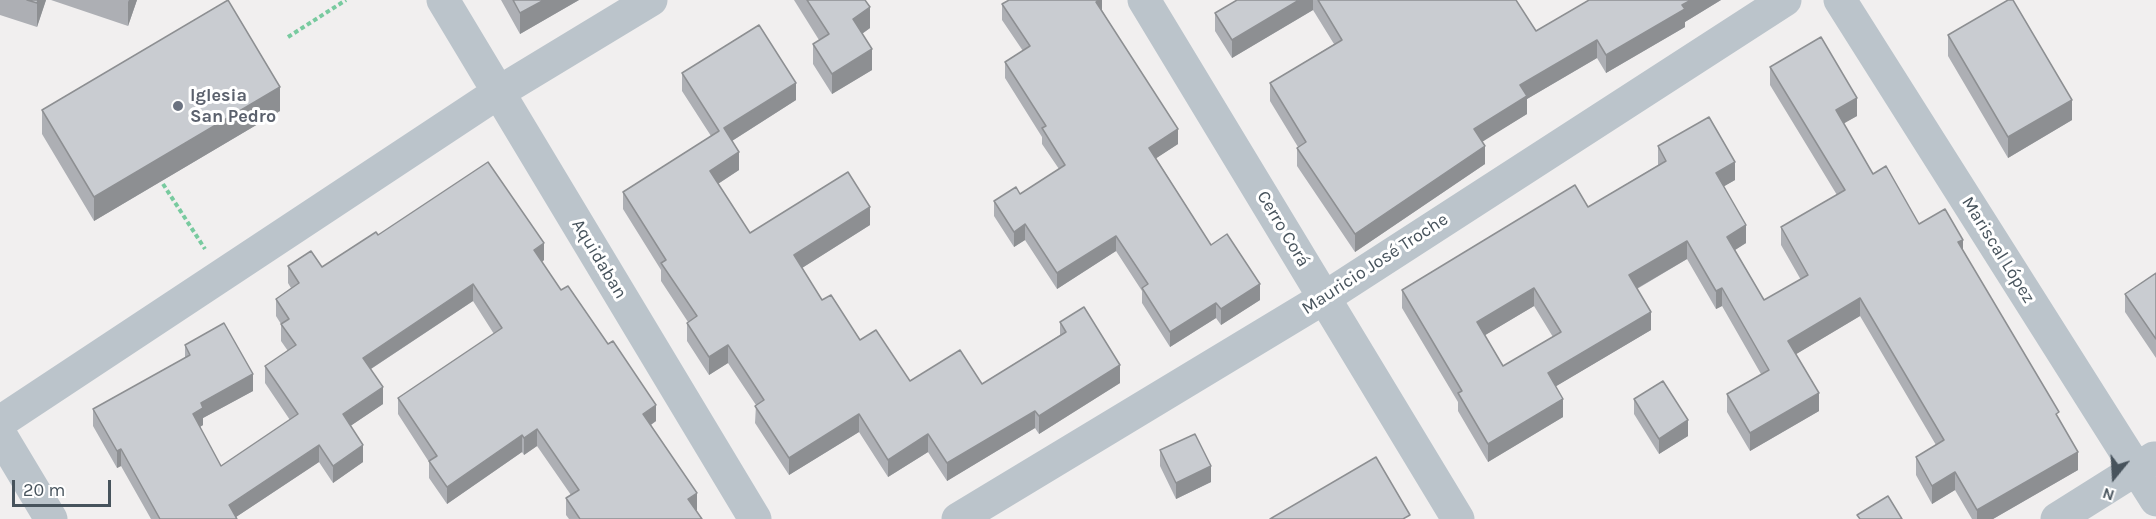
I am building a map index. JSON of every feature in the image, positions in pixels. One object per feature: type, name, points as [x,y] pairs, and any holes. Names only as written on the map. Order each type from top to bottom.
[{"type":"street","name":"Aquidaban","points":[[443,0],[754,519]]},
{"type":"street","points":[[0,422],[499,92],[651,0]]},
{"type":"street","name":"Cerro Corá","points":[[1144,0],[1458,519]]},
{"type":"street","name":"Mauricio José Troche","points":[[958,519],[1324,298],[1785,0]]},
{"type":"street","name":"Mariscal López","points":[[1840,0],[2146,463],[2156,500]]},
{"type":"street","points":[[0,434],[51,519]]},
{"type":"street","points":[[2057,519],[2146,463]]},
{"type":"street","points":[[2148,519],[2156,514]]},
{"type":"path","points":[[288,37],[346,0]]},
{"type":"path","points":[[163,184],[221,275]]},
{"type":"building","points":[[228,0],[280,87],[94,197],[42,110]]},
{"type":"building","points":[[513,0],[544,0],[520,13]]},
{"type":"building","points":[[807,0],[865,0],[870,7],[853,19],[872,49],[832,74],[813,44],[829,34]]},
{"type":"building","points":[[1009,0],[1099,0],[1096,2],[1178,129],[1149,148],[1211,245],[1227,234],[1260,284],[1221,309],[1216,303],[1170,332],[1142,288],[1148,284],[1116,236],[1057,273],[1025,224],[1014,232],[994,201],[1016,187],[1020,194],[1065,165],[1042,128],[1046,126],[1005,62],[1030,46],[1002,4]]},
{"type":"building","points":[[1237,0],[1299,0],[1232,40],[1215,13]]},
{"type":"building","points":[[1318,0],[1516,0],[1536,31],[1589,0],[1691,0],[1682,5],[1685,9],[1606,55],[1597,40],[1520,85],[1527,96],[1474,129],[1485,146],[1355,234],[1297,148],[1306,142],[1270,83],[1342,40]]},
{"type":"building","points":[[2008,0],[2013,0],[2072,100],[2008,137],[1948,35]]},
{"type":"building","points":[[759,25],[796,83],[724,128],[739,152],[710,171],[750,233],[848,172],[870,207],[794,255],[822,300],[831,295],[860,340],[876,330],[910,381],[960,350],[982,384],[1066,332],[1060,322],[1084,307],[1120,365],[1039,416],[1035,411],[947,463],[928,434],[888,460],[859,414],[789,458],[755,406],[764,400],[728,345],[709,357],[687,323],[697,316],[661,263],[666,260],[623,192],[719,131],[682,73]]},
{"type":"building","points":[[1821,37],[1857,98],[1836,110],[1873,174],[1886,166],[1919,224],[1945,209],[1963,240],[1958,242],[2059,412],[2056,414],[2078,452],[1977,510],[1955,472],[1932,486],[1916,457],[1944,440],[1860,298],[1788,341],[1819,393],[1750,433],[1727,394],[1769,370],[1722,288],[1716,291],[1687,241],[1629,275],[1651,312],[1548,373],[1563,399],[1488,444],[1458,393],[1462,391],[1402,290],[1575,185],[1588,207],[1666,161],[1658,146],[1709,117],[1735,162],[1716,173],[1746,225],[1727,237],[1764,300],[1808,275],[1781,227],[1845,190],[1770,67]],"holes":[[[1534,288],[1561,332],[1503,366],[1477,322]]]},
{"type":"building","points":[[488,162],[544,243],[534,250],[561,290],[568,286],[608,344],[613,341],[656,405],[643,414],[697,493],[688,499],[702,519],[580,519],[566,498],[579,490],[537,429],[524,438],[522,435],[447,487],[429,461],[437,456],[398,398],[502,328],[473,284],[363,358],[383,387],[343,414],[363,445],[333,466],[319,445],[229,505],[237,519],[160,519],[121,449],[117,451],[93,409],[190,355],[185,345],[224,323],[253,374],[201,403],[203,408],[193,414],[221,466],[298,414],[265,366],[296,345],[281,324],[289,319],[276,299],[299,283],[288,266],[311,251],[322,267],[376,232],[378,235]]},
{"type":"building","points":[[2156,273],[2156,339],[2125,294]]},
{"type":"building","points":[[1663,381],[1688,420],[1659,439],[1634,399]]},
{"type":"building","points":[[1195,434],[1211,466],[1176,483],[1160,450]]},
{"type":"building","points":[[1376,457],[1410,515],[1403,519],[1270,519]]},
{"type":"building","points":[[1888,496],[1902,519],[1860,519],[1857,515]]},
{"type":"place","name":"Iglesia San Pedro","points":[[178,106]]}]
